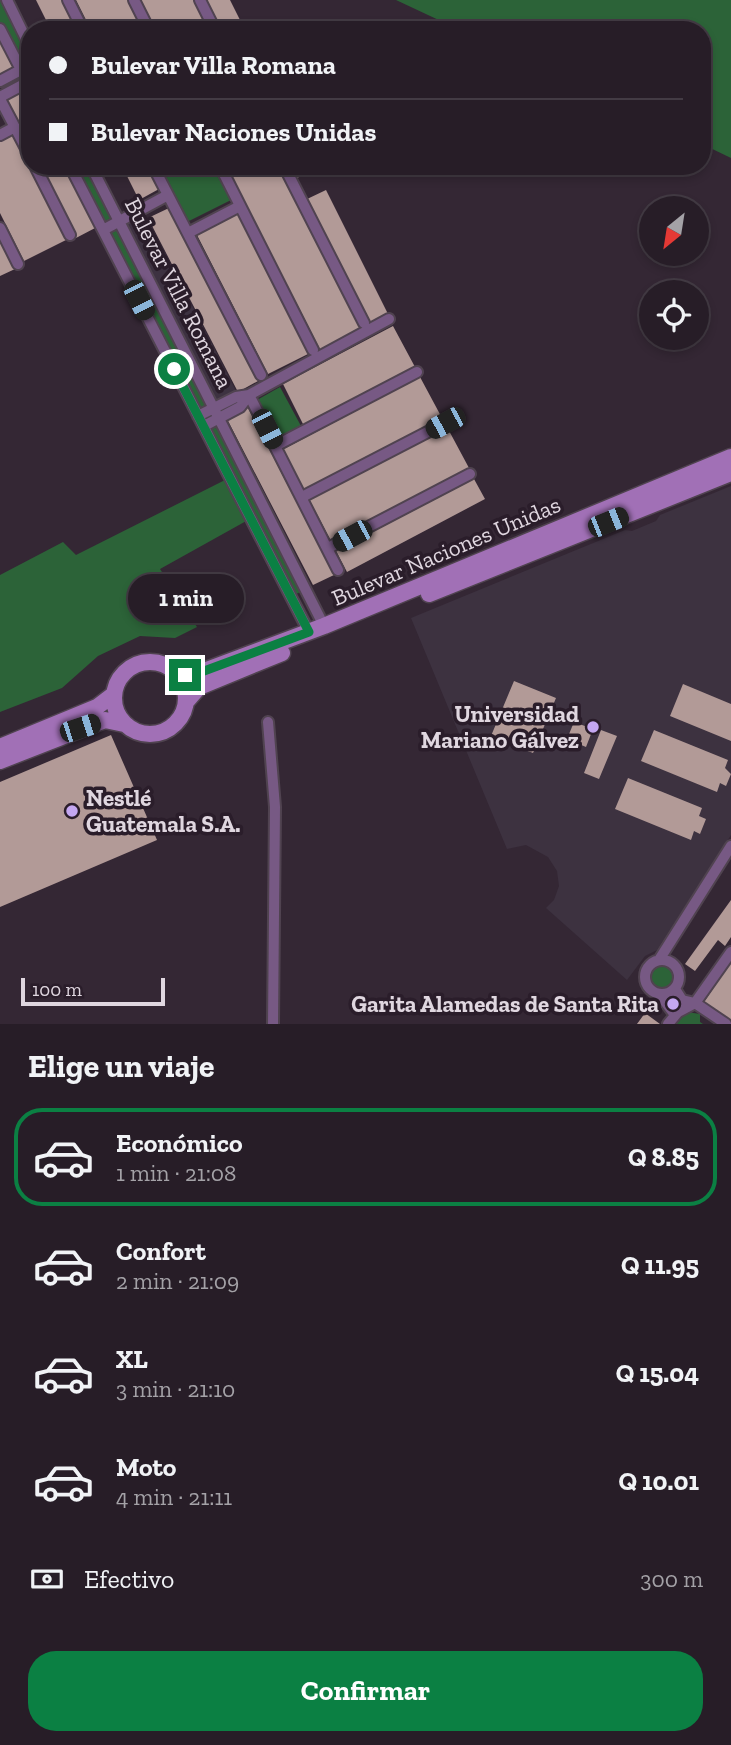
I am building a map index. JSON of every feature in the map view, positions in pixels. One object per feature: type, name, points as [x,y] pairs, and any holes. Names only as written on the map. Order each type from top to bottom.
[{"type":"main road","name":"Bulevar Naciones Unidas","points":[[175,672],[196,674],[317,629],[731,457]]},
{"type":"main road","name":"Bulevar Naciones Unidas","points":[[186,702],[199,687],[208,683],[731,473]]},
{"type":"main road","points":[[0,761],[105,720],[124,724],[140,733],[164,731],[179,719],[186,702],[184,686],[175,672],[162,664],[137,664],[124,672],[114,694],[115,710],[124,724]]},
{"type":"main road","points":[[0,747],[97,707],[114,694]]},
{"type":"street","points":[[7,0],[21,29]]},
{"type":"street","points":[[68,0],[78,21]]},
{"type":"street","points":[[134,0],[144,21]]},
{"type":"street","points":[[200,0],[210,21]]},
{"type":"street","points":[[0,29],[21,61]]},
{"type":"street","points":[[0,81],[21,69]]},
{"type":"street","points":[[21,88],[0,98],[21,139]]},
{"type":"street","points":[[0,135],[15,127]]},
{"type":"street","points":[[40,175],[71,235]]},
{"type":"street","name":"Bulevar Villa Romana","points":[[76,175],[201,421],[317,629]]},
{"type":"street","name":"Bulevar Villa Romana","points":[[96,175],[217,412],[317,629]]},
{"type":"street","points":[[157,175],[261,375]]},
{"type":"street","points":[[226,175],[313,350]]},
{"type":"street","points":[[289,175],[364,323]]},
{"type":"street","points":[[103,230],[167,195]]},
{"type":"street","points":[[188,233],[240,206]]},
{"type":"street","points":[[0,228],[18,264]]},
{"type":"street","points":[[201,421],[217,412],[240,407],[249,395],[389,319]]},
{"type":"street","points":[[275,446],[417,372]]},
{"type":"street","points":[[249,395],[338,570]]},
{"type":"street","points":[[302,497],[445,423]]},
{"type":"street","points":[[328,548],[471,474]]},
{"type":"street","points":[[268,722],[275,807],[273,1024]]},
{"type":"street","points":[[665,961],[671,939],[731,846]]},
{"type":"street","points":[[665,961],[649,965],[644,980],[650,990],[660,995],[671,1020],[695,1003],[731,952]]},
{"type":"street","points":[[665,961],[679,975],[675,989],[680,999],[695,1003],[726,1024]]},
{"type":"street","points":[[660,995],[675,989]]},
{"type":"shaded area","points":[[145,214],[237,393],[213,406],[121,225]]},
{"type":"shaded area","name":"Universidad Mariano Gálvez","points":[[731,486],[731,835],[657,950],[645,956],[627,980],[546,908],[554,900],[559,886],[557,871],[548,857],[526,845],[507,849],[411,618],[625,530],[632,531],[656,521],[660,515]]},
{"type":"green space","points":[[0,0],[7,0],[21,29],[21,70],[0,29]]},
{"type":"green space","points":[[396,0],[731,0],[731,158],[711,148],[711,21],[441,21]]},
{"type":"green space","points":[[75,175],[96,175],[306,590],[291,596]]},
{"type":"green space","points":[[160,175],[221,175],[233,199],[185,223]]},
{"type":"green space","points":[[280,387],[301,426],[277,438],[257,400]]},
{"type":"green space","points":[[227,479],[248,520],[160,569],[197,627],[175,638],[140,636],[98,656],[62,688],[0,712],[0,575],[63,542],[76,555]]},
{"type":"green space","points":[[661,964],[670,968],[674,977],[670,986],[661,990],[652,986],[648,977],[652,968]]},
{"type":"green space","points":[[687,1012],[700,1014],[700,1022],[703,1024],[676,1024]]},
{"type":"building","points":[[36,0],[62,0],[72,21],[46,21]]},
{"type":"building","points":[[76,0],[129,0],[140,21],[86,21]]},
{"type":"building","points":[[141,0],[193,0],[204,21],[152,21]]},
{"type":"building","points":[[205,0],[230,0],[240,21],[216,21]]},
{"type":"building","points":[[0,38],[16,69],[0,78]]},
{"type":"building","points":[[21,90],[21,129],[5,98]]},
{"type":"building","points":[[13,135],[21,151],[21,175],[33,175],[66,240],[24,261],[0,213],[0,142]]},
{"type":"building","points":[[44,175],[71,175],[97,227],[76,238]]},
{"type":"building","points":[[126,175],[152,175],[159,189],[139,200]]},
{"type":"building","points":[[231,175],[284,175],[363,329],[321,351]]},
{"type":"building","points":[[326,190],[389,316],[369,326],[305,200]]},
{"type":"building","points":[[169,208],[258,381],[238,392],[148,218]]},
{"type":"building","points":[[238,214],[310,353],[268,374],[197,235]]},
{"type":"building","points":[[0,240],[15,269],[0,276]]},
{"type":"building","points":[[393,326],[415,367],[304,426],[283,384]]},
{"type":"building","points":[[420,377],[442,418],[304,491],[282,450]]},
{"type":"building","points":[[248,408],[334,575],[313,585],[227,419]]},
{"type":"building","points":[[447,427],[469,468],[331,541],[309,499]]},
{"type":"building","points":[[474,479],[485,499],[347,572],[336,551]]},
{"type":"building","points":[[514,681],[556,698],[533,753],[491,736]]},
{"type":"building","points":[[683,684],[731,704],[731,741],[670,716]]},
{"type":"building","points":[[574,722],[593,729],[586,747],[567,739]]},
{"type":"building","points":[[601,730],[617,736],[599,779],[584,773]]},
{"type":"building","points":[[654,730],[728,760],[725,768],[731,774],[726,786],[720,783],[717,792],[641,761]]},
{"type":"building","name":"Nestlé Guatemala S.A.","points":[[111,735],[157,840],[0,907],[0,782]]},
{"type":"building","points":[[628,778],[702,808],[699,816],[706,819],[700,834],[694,831],[691,840],[615,809]]},
{"type":"building","points":[[731,900],[731,937],[725,946],[718,940],[695,971],[685,964]]},
{"type":"building","points":[[731,962],[731,1021],[704,1002]]},
{"type":"building","points":[[645,1013],[660,1024],[637,1024]]},
{"type":"place","name":"Universidad Mariano Gálvez","points":[[593,727]]},
{"type":"place","name":"Nestlé Guatemala S.A.","points":[[72,811]]},
{"type":"place","name":"Garita Alamedas de Santa Rita","points":[[673,1004]]},
{"type":"route","points":[[174,369],[309,632],[196,674],[185,675]]}]
